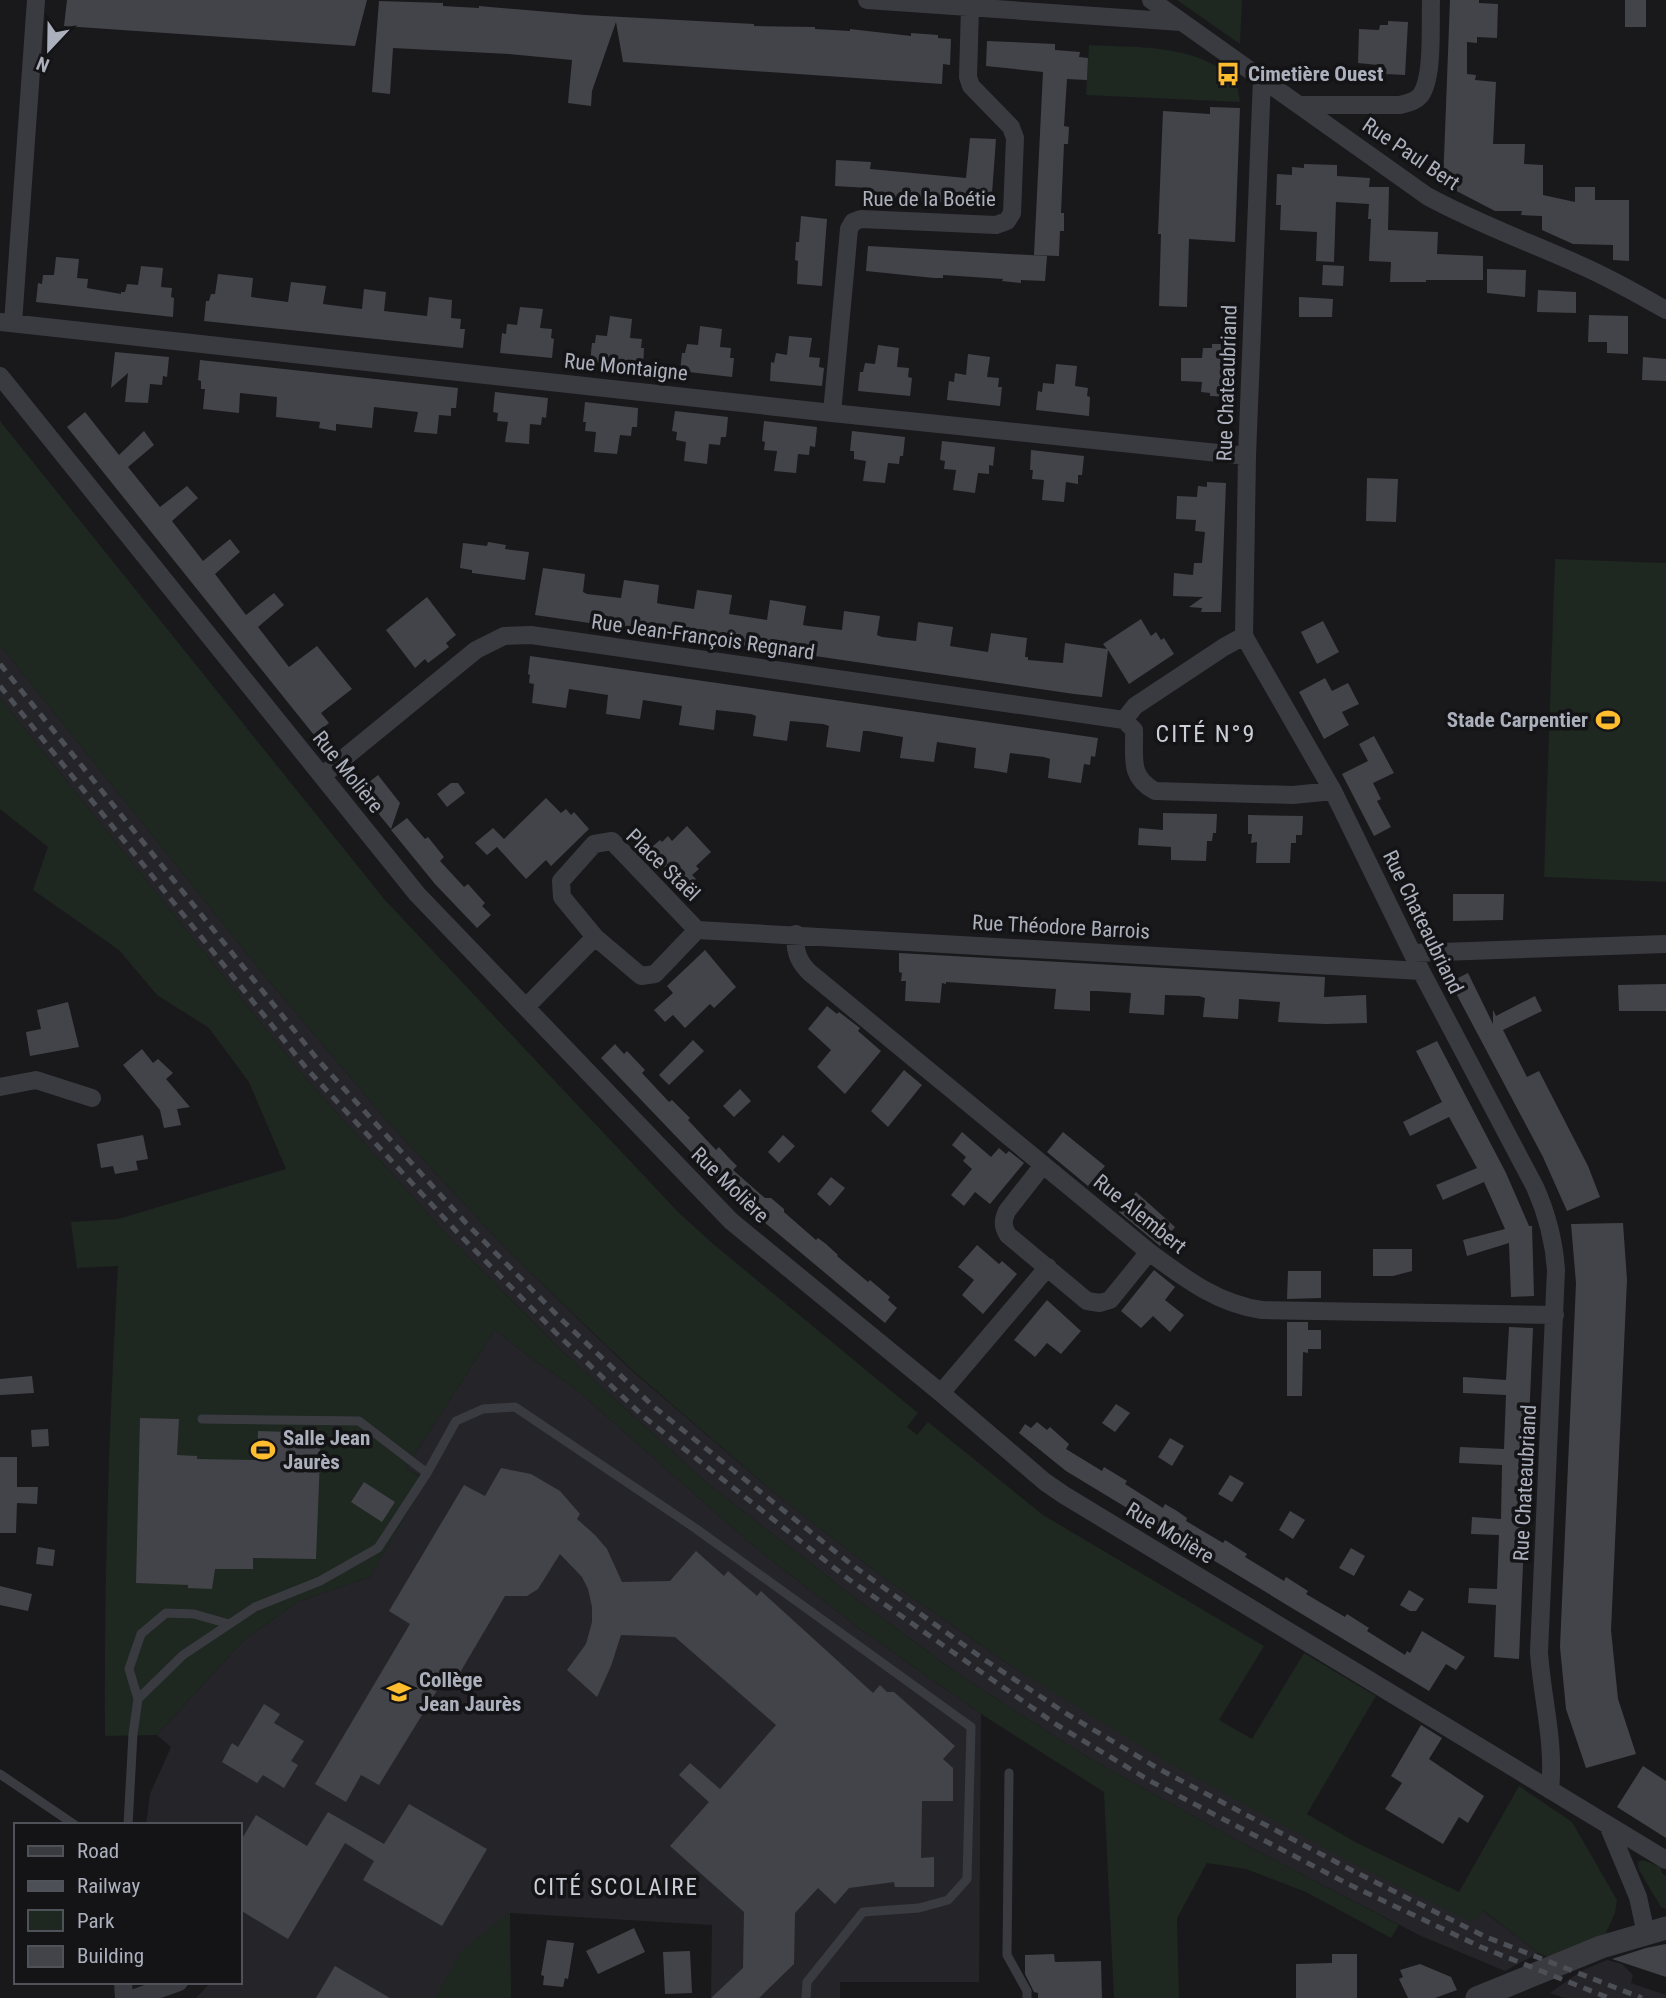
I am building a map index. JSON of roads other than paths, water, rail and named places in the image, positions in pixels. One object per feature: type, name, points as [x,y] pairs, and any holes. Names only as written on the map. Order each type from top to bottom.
[{"type":"street","points":[[6,322],[36,0]]},
{"type":"street","points":[[867,0],[1182,22]]},
{"type":"street","name":"Rue Paul Bert","points":[[1151,0],[1427,196],[1452,210],[1583,266],[1666,310]]},
{"type":"street","points":[[1299,104],[1400,105],[1414,102],[1427,82],[1431,0]]},
{"type":"street","name":"Rue de la Boétie","points":[[832,413],[849,229],[853,222],[861,219],[996,225],[1007,221],[1012,213],[1015,138],[1011,127],[971,86],[968,77],[970,7]]},
{"type":"street","name":"Rue Chateaubriand","points":[[1262,78],[1247,456],[1244,636],[1333,791],[1421,971],[1547,1214],[1554,1242],[1556,1270],[1539,1652],[1552,1742],[1550,1790]]},
{"type":"street","name":"Rue Montaigne","points":[[6,322],[1247,456]]},
{"type":"street","name":"Rue Molière","points":[[0,376],[417,894],[731,1221],[1064,1496],[1666,1860]]},
{"type":"street","name":"Rue Jean-François Regnard","points":[[322,776],[476,650],[504,636],[531,635],[1124,720]]},
{"type":"street","points":[[1244,636],[1135,706],[1124,720],[1134,730],[1135,774],[1142,784],[1155,791],[1293,794],[1333,791]]},
{"type":"street","name":"Place Staël","points":[[612,841],[697,930],[655,974],[640,976],[595,937],[562,897],[561,881],[594,844],[612,841]]},
{"type":"street","name":"Rue Théodore Barrois","points":[[697,930],[1421,971]]},
{"type":"street","name":"Rue Alembert","points":[[796,934],[797,956],[809,972],[1149,1252],[1205,1291],[1228,1302],[1262,1310],[1555,1315]]},
{"type":"street","points":[[526,1007],[595,937]]},
{"type":"street","points":[[1413,953],[1666,944]]},
{"type":"street","points":[[0,1087],[36,1080],[92,1098]]},
{"type":"street","points":[[1043,1165],[1007,1211],[1003,1223],[1008,1235],[1087,1301],[1100,1303],[1110,1300],[1149,1252]]},
{"type":"street","points":[[941,1393],[1048,1267]]},
{"type":"street","points":[[1477,1998],[1506,1993],[1592,1951],[1656,1931],[1637,1897],[1608,1825]]},
{"type":"street","points":[[135,1998],[174,1984]]},
{"type":"lane","points":[[138,1699],[183,1655],[255,1607],[320,1581],[378,1548],[456,1420],[483,1409],[515,1407],[695,1528],[971,1727],[967,1879],[948,1900],[919,1908],[863,1912],[807,1982],[806,1998]]},
{"type":"lane","points":[[202,1419],[359,1421],[426,1473]]},
{"type":"lane","points":[[128,1823],[133,1734],[138,1699],[129,1669],[141,1634],[166,1613],[194,1614],[229,1624]]},
{"type":"lane","points":[[1009,1773],[1007,1955],[1027,1991],[1027,1998]]},
{"type":"lane","points":[[0,1774],[72,1823]]},
{"type":"railway","points":[[0,664],[318,1060],[466,1223],[564,1322],[654,1407],[852,1565],[982,1658],[1067,1714],[1159,1769],[1486,1937],[1642,1998]]},
{"type":"railway","points":[[0,686],[307,1069],[457,1232],[555,1332],[644,1417],[847,1578],[1057,1725],[1152,1782],[1348,1884],[1481,1947],[1609,1998]]},
{"type":"place","name":"Cimetière Ouest","points":[[1228,74]]},
{"type":"place","name":"Stade Carpentier","points":[[1608,720]]},
{"type":"place","name":"Salle Jean Jaurès","points":[[263,1450]]},
{"type":"place","name":"Collège Jean Jaurès","points":[[399,1692]]},
{"type":"district","name":"CITÉ N°9","points":[[1206,734]]},
{"type":"district","name":"CITÉ SCOLAIRE","points":[[616,1887]]}]
